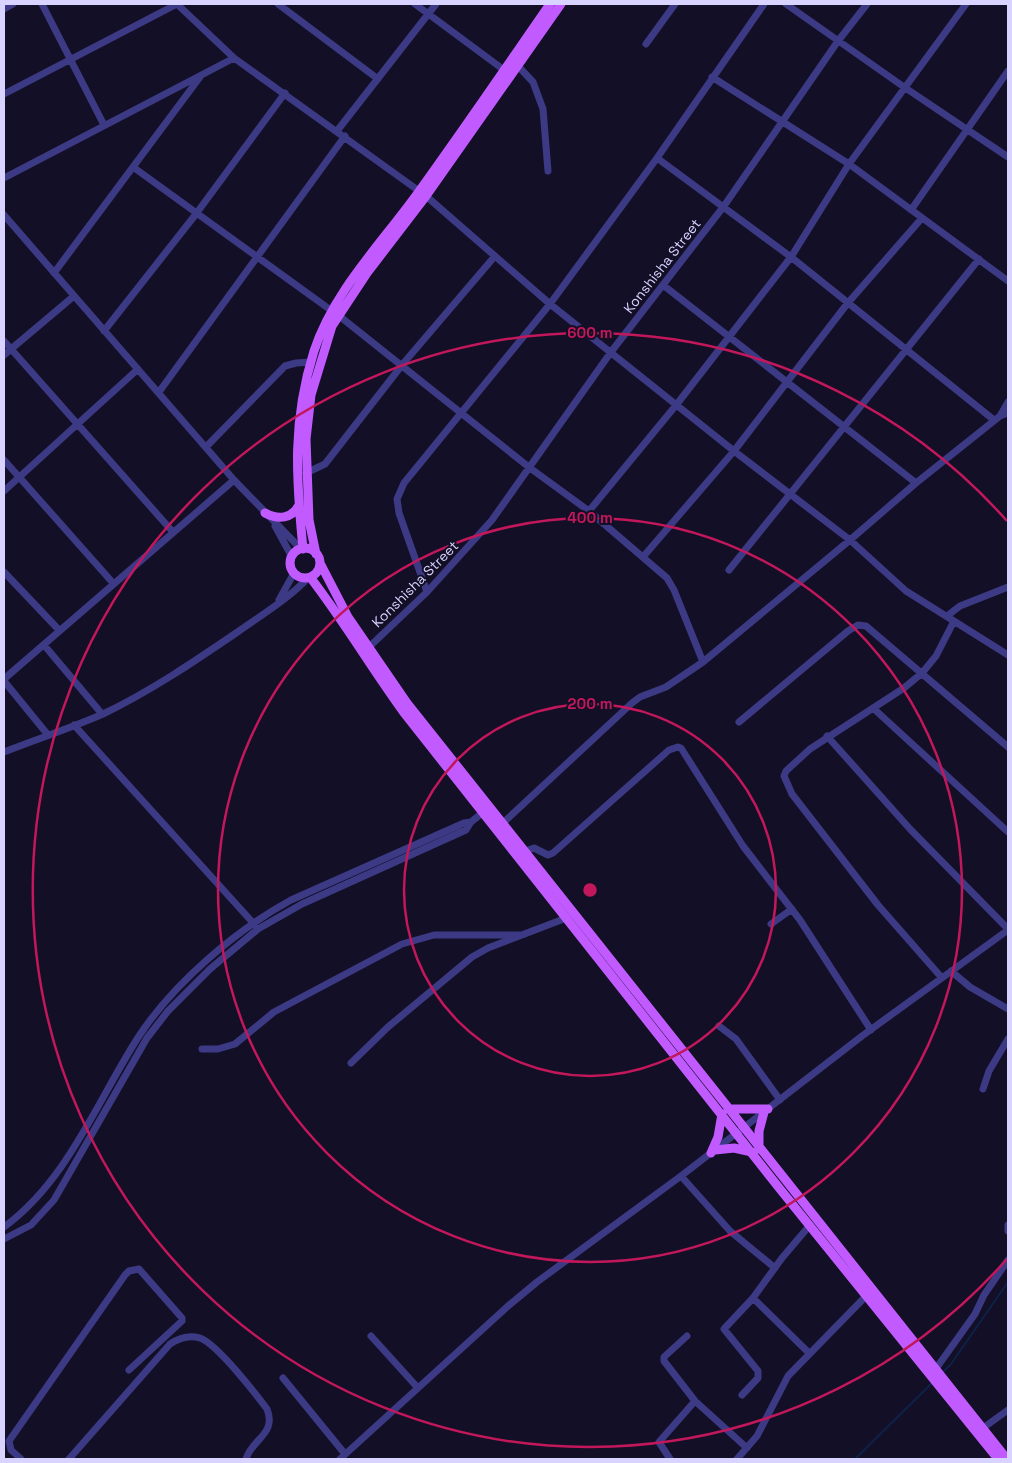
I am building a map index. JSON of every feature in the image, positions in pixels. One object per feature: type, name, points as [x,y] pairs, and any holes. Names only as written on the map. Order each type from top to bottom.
[{"type":"main road","points":[[302,549],[299,505],[298,423],[311,362],[335,313],[367,273],[423,193],[550,4]]},
{"type":"main road","points":[[423,193],[562,4]]},
{"type":"main road","points":[[335,313],[309,408],[306,473],[309,520],[318,559],[339,602],[368,648],[407,702],[571,916],[725,1112],[1007,1459]]},
{"type":"main road","points":[[265,513],[284,517],[294,512],[299,505]]},
{"type":"main road","points":[[302,549],[310,550],[318,559],[317,572],[309,578],[300,578],[294,574],[290,566],[292,557],[302,549]]},
{"type":"main road","points":[[309,578],[331,604],[385,686],[488,809],[504,822],[571,916]]},
{"type":"main road","points":[[725,1112],[766,1110],[759,1131],[756,1150],[810,1225],[998,1459]]},
{"type":"main road","points":[[725,1112],[713,1151],[734,1148],[756,1150]]},
{"type":"street","points":[[4,9],[13,4]]},
{"type":"street","points":[[42,4],[104,125]]},
{"type":"street","points":[[4,94],[177,4],[234,58],[423,193],[550,304],[734,451],[850,540],[906,591],[1008,655]]},
{"type":"street","points":[[278,4],[378,79]]},
{"type":"street","points":[[415,4],[504,70]]},
{"type":"street","points":[[337,131],[436,4]]},
{"type":"street","points":[[646,44],[674,4]]},
{"type":"street","points":[[427,592],[399,513],[399,492],[461,412],[550,304],[657,158],[764,4]]},
{"type":"street","points":[[786,4],[1008,157]]},
{"type":"street","name":"Konshisha Street","points":[[368,648],[427,592],[476,539],[530,468],[611,352],[724,206],[838,41],[867,4]]},
{"type":"street","points":[[589,511],[677,404],[790,257],[849,164],[966,4]]},
{"type":"street","points":[[4,178],[234,58]]},
{"type":"street","points":[[518,66],[533,82],[543,109],[548,171]]},
{"type":"street","points":[[911,210],[966,128],[1008,71]]},
{"type":"street","points":[[54,273],[201,74]]},
{"type":"street","points":[[712,77],[849,164],[979,260],[1007,278]]},
{"type":"street","points":[[104,331],[196,214],[285,94]]},
{"type":"street","points":[[158,392],[259,257],[345,136]]},
{"type":"street","points":[[657,158],[724,206],[907,351],[997,418]]},
{"type":"street","points":[[133,167],[335,313],[530,468],[589,511],[644,557],[671,584],[702,662]]},
{"type":"street","points":[[4,216],[234,480],[302,549]]},
{"type":"street","points":[[644,557],[734,451],[847,304],[922,218]]},
{"type":"street","points":[[306,473],[318,469],[325,464],[402,365],[495,256]]},
{"type":"street","points":[[729,570],[979,260]]},
{"type":"street","points":[[663,285],[846,426],[916,483]]},
{"type":"street","points":[[4,355],[74,296]]},
{"type":"street","points":[[4,341],[172,531]]},
{"type":"street","points":[[206,447],[286,366],[311,362]]},
{"type":"street","points":[[4,491],[138,368]]},
{"type":"street","points":[[997,418],[1008,402]]},
{"type":"street","points":[[504,822],[636,700],[666,687],[702,662],[916,483],[997,418],[1008,413]]},
{"type":"street","points":[[4,460],[113,583]]},
{"type":"street","points":[[48,735],[4,680],[172,531],[234,480]]},
{"type":"street","points":[[273,521],[292,557]]},
{"type":"street","points":[[4,572],[59,630]]},
{"type":"street","points":[[277,604],[294,574]]},
{"type":"street","points":[[4,752],[102,714],[176,674],[277,604],[309,578]]},
{"type":"street","points":[[947,616],[960,606],[1008,587]]},
{"type":"street","points":[[942,978],[878,905],[785,782],[784,776],[786,771],[827,736],[874,708],[922,673],[936,656],[954,621]]},
{"type":"street","points":[[739,722],[806,665],[858,625],[866,626],[1008,747]]},
{"type":"street","points":[[44,645],[102,714]]},
{"type":"street","points":[[874,708],[1008,832]]},
{"type":"street","points":[[74,725],[258,929]]},
{"type":"street","points":[[282,1378],[342,1457],[537,1282],[681,1176],[871,1030],[1008,929],[910,829],[827,736]]},
{"type":"street","points":[[526,851],[534,848],[548,855],[553,853],[668,750],[678,747],[684,752],[743,846],[792,909],[871,1030]]},
{"type":"street","points":[[4,1239],[30,1225],[54,1200],[147,1038],[168,1011],[210,969],[258,929],[302,904],[466,830],[471,822],[488,809]]},
{"type":"street","points":[[4,1227],[29,1207],[62,1165],[152,1018],[184,983],[253,923],[291,900],[464,823],[471,822]]},
{"type":"street","points":[[771,924],[792,909]]},
{"type":"street","points":[[351,1063],[388,1027],[472,958],[488,948],[571,916]]},
{"type":"street","points":[[202,1049],[218,1049],[235,1044],[274,1012],[402,944],[434,935],[522,935]]},
{"type":"street","points":[[950,971],[970,987],[1008,1009]]},
{"type":"street","points":[[719,1026],[736,1039],[780,1100]]},
{"type":"street","points":[[983,1089],[989,1070],[1008,1039]]},
{"type":"street","points":[[681,1176],[730,1232],[775,1268]]},
{"type":"street","points":[[742,1395],[758,1378],[758,1371],[724,1330],[753,1298],[810,1225]]},
{"type":"street","points":[[1008,1225],[1008,1231]]},
{"type":"street","points":[[935,1370],[975,1314],[984,1295],[1008,1260]]},
{"type":"street","points":[[21,1459],[11,1450],[9,1440],[125,1275],[129,1271],[139,1269],[182,1318],[182,1321],[129,1370]]},
{"type":"street","points":[[737,1459],[757,1436],[788,1376],[867,1296]]},
{"type":"street","points":[[753,1298],[809,1354]]},
{"type":"street","points":[[69,1459],[170,1344],[179,1339],[192,1336],[204,1340],[223,1358],[267,1409],[270,1419],[269,1426],[246,1459]]},
{"type":"street","points":[[371,1336],[418,1388]]},
{"type":"street","points":[[687,1336],[664,1357],[664,1361],[695,1401],[747,1448]]},
{"type":"street","points":[[670,1459],[659,1442],[695,1401]]},
{"type":"street","points":[[983,1428],[1008,1410]]},
{"type":"waterway","points":[[942,1373],[951,1364],[1008,1282]]},
{"type":"waterway","points":[[855,1459],[933,1382]]}]
